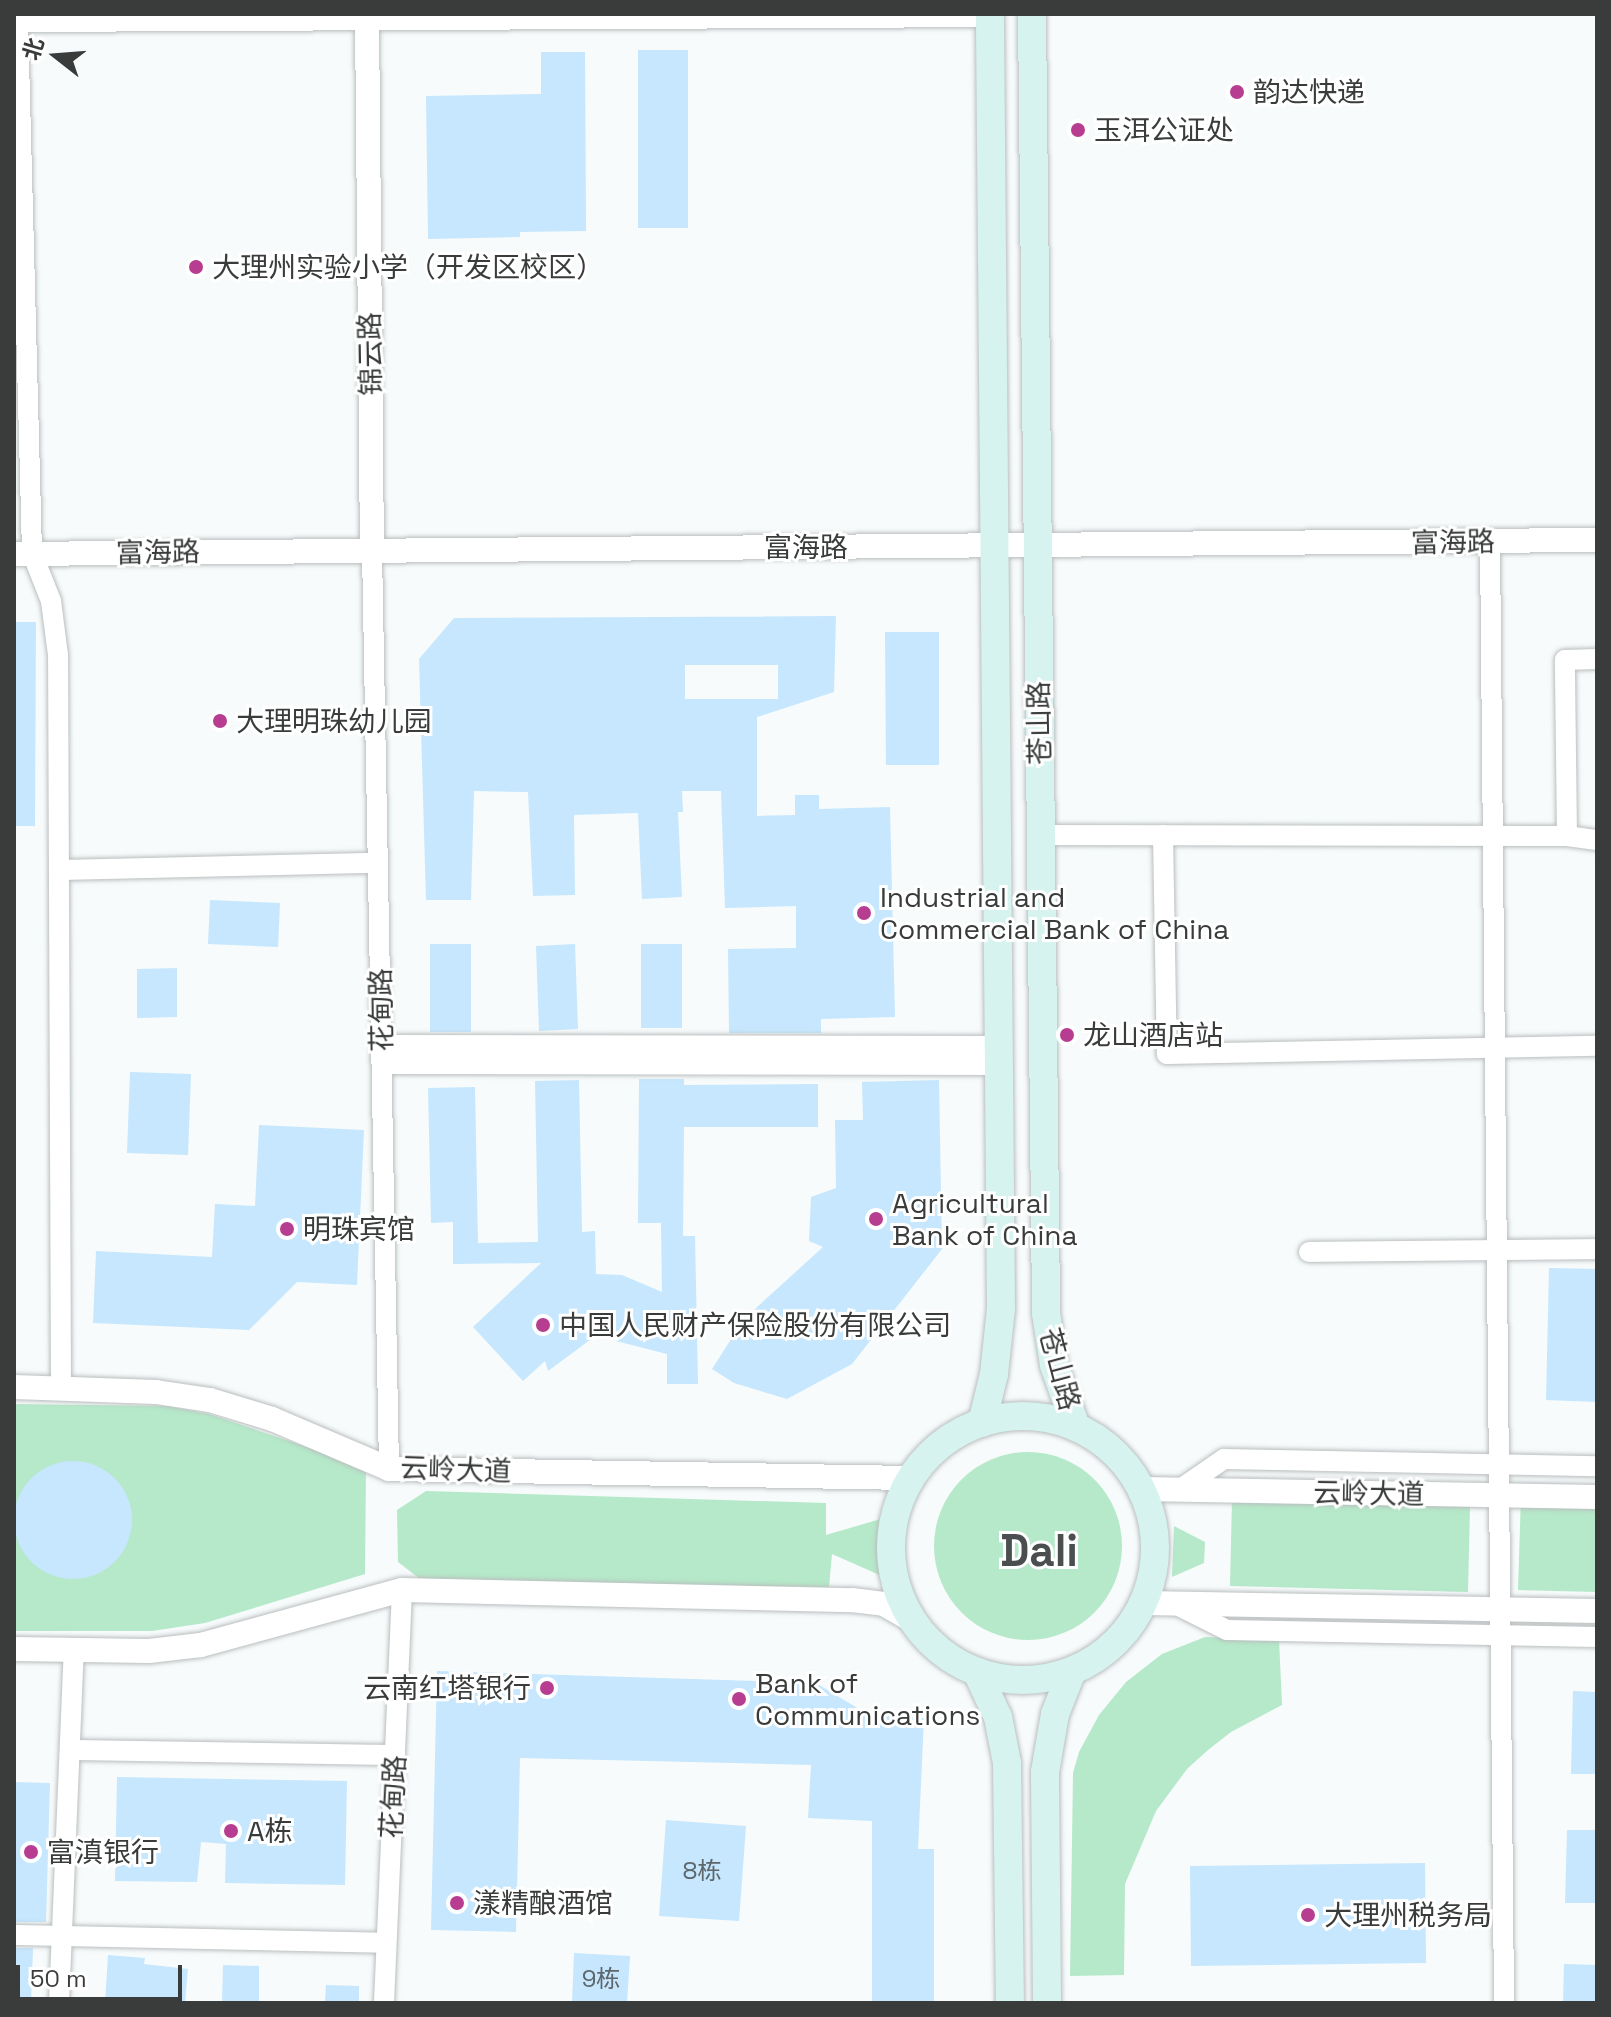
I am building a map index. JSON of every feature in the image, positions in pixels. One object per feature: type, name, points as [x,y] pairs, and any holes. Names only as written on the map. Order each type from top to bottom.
[{"type":"main road","name":"苍山路","points":[[1032,14],[1046,1313],[1054,1365],[1076,1427]]},
{"type":"main road","name":"苍山路","points":[[982,1423],[1001,1323],[1002,1055],[990,16]]},
{"type":"main road","points":[[1020,1416],[1046,1417],[1076,1427],[1112,1450],[1142,1489],[1152,1517],[1155,1546],[1153,1575],[1144,1603],[1130,1627],[1111,1648],[1072,1671],[1021,1681],[977,1672],[952,1660],[930,1642],[912,1620],[897,1586],[891,1549],[897,1512],[912,1478],[937,1448],[982,1423],[1020,1416]]},
{"type":"main road","points":[[1047,2003],[1045,1772],[1055,1714],[1072,1671]]},
{"type":"main road","points":[[977,1672],[998,1717],[1007,1763],[1010,2003]]},
{"type":"street","points":[[61,1388],[58,655],[51,601],[23,554],[18,22],[367,16],[990,16]]},
{"type":"street","name":"锦云路","points":[[367,16],[372,550]]},
{"type":"street","name":"富海路","points":[[23,554],[1597,540]]},
{"type":"street","points":[[1490,541],[1504,2003]]},
{"type":"street","name":"花甸路","points":[[372,550],[389,1469]]},
{"type":"street","points":[[1567,836],[1565,660],[1597,659]]},
{"type":"street","points":[[1040,835],[1567,836],[1597,840]]},
{"type":"street","points":[[1163,835],[1167,1054],[1597,1046]]},
{"type":"street","points":[[60,870],[378,863]]},
{"type":"street","points":[[382,1055],[1002,1055]]},
{"type":"street","points":[[1309,1252],[1597,1249]]},
{"type":"street","name":"云岭大道","points":[[14,1387],[156,1392],[210,1400],[286,1425],[389,1469],[912,1478]]},
{"type":"street","points":[[1179,1490],[1224,1459],[1597,1466]]},
{"type":"street","name":"云岭大道","points":[[1142,1489],[1597,1497]]},
{"type":"street","points":[[14,1649],[149,1651],[201,1645],[402,1590],[852,1600],[884,1604],[912,1620]]},
{"type":"street","name":"花甸路","points":[[384,2003],[402,1590]]},
{"type":"street","points":[[1144,1603],[1597,1611]]},
{"type":"street","points":[[1175,1604],[1227,1630],[1597,1637]]},
{"type":"street","points":[[59,2003],[74,1650]]},
{"type":"street","points":[[70,1750],[395,1755]]},
{"type":"street","points":[[14,1935],[386,1943]]},
{"type":"green space","points":[[14,1404],[166,1406],[209,1414],[366,1467],[365,1574],[205,1623],[152,1631],[14,1631]]},
{"type":"green space","points":[[1028,1452],[1064,1459],[1094,1480],[1115,1510],[1122,1546],[1115,1582],[1094,1612],[1064,1633],[1028,1640],[992,1633],[962,1612],[941,1582],[934,1546],[941,1510],[962,1480],[992,1459]]},
{"type":"green space","points":[[426,1491],[826,1503],[826,1535],[884,1518],[884,1577],[832,1554],[829,1587],[424,1582],[398,1562],[397,1510]]},
{"type":"green space","points":[[1521,1495],[1597,1497],[1597,1592],[1518,1590]]},
{"type":"green space","points":[[1232,1500],[1470,1506],[1468,1592],[1230,1586]]},
{"type":"green space","points":[[1174,1526],[1205,1542],[1204,1563],[1172,1577]]},
{"type":"green space","points":[[1205,1637],[1279,1639],[1282,1705],[1231,1732],[1208,1750],[1187,1769],[1156,1811],[1125,1884],[1124,1975],[1070,1976],[1073,1773],[1079,1752],[1099,1715],[1126,1682],[1162,1654]]},
{"type":"building","points":[[638,50],[688,50],[688,228],[638,228]]},
{"type":"building","points":[[541,52],[585,52],[586,231],[520,232],[520,237],[428,239],[426,96],[541,94]]},
{"type":"building","points":[[836,616],[834,692],[757,717],[757,816],[795,815],[795,795],[819,795],[819,809],[890,807],[895,1017],[821,1019],[821,1033],[729,1033],[728,949],[796,948],[796,906],[725,908],[721,791],[682,791],[683,812],[678,812],[682,897],[642,899],[638,813],[574,815],[575,895],[533,896],[528,792],[474,791],[471,900],[426,900],[419,659],[454,618]],"holes":[[[685,665],[778,665],[778,699],[685,699]]]},
{"type":"building","points":[[14,622],[36,622],[35,826],[14,826]]},
{"type":"building","points":[[885,632],[939,632],[939,765],[886,765]]},
{"type":"building","points":[[210,900],[280,903],[278,947],[208,944]]},
{"type":"building","points":[[430,944],[471,944],[471,1032],[430,1032]]},
{"type":"building","points":[[575,944],[578,1029],[539,1031],[536,946]]},
{"type":"building","points":[[641,944],[682,944],[682,1028],[641,1028]]},
{"type":"building","points":[[177,968],[177,1017],[137,1018],[137,969]]},
{"type":"building","points":[[130,1072],[191,1074],[188,1155],[127,1153]]},
{"type":"building","points":[[639,1079],[684,1079],[684,1085],[818,1084],[818,1127],[684,1127],[683,1236],[695,1236],[698,1384],[667,1384],[667,1354],[616,1341],[613,1323],[548,1371],[545,1361],[523,1381],[473,1327],[541,1263],[453,1264],[453,1222],[431,1223],[428,1088],[475,1087],[478,1243],[538,1242],[535,1081],[579,1080],[582,1232],[595,1231],[596,1274],[622,1275],[662,1292],[661,1223],[638,1223]]},
{"type":"building","name":"Agricultural Bank of China","points":[[939,1080],[942,1249],[852,1364],[787,1399],[734,1383],[712,1369],[744,1319],[823,1247],[809,1241],[811,1197],[836,1188],[835,1120],[863,1120],[862,1082]]},
{"type":"building","name":"明珠宾馆","points":[[259,1125],[364,1130],[357,1285],[297,1282],[249,1330],[93,1323],[96,1251],[212,1257],[215,1204],[255,1206]]},
{"type":"building","points":[[1549,1268],[1597,1269],[1597,1402],[1546,1400]]},
{"type":"building","points":[[73,1461],[96,1465],[115,1478],[128,1497],[132,1520],[128,1543],[115,1562],[96,1575],[73,1579],[50,1575],[31,1562],[18,1543],[14,1520],[18,1497],[31,1478],[50,1465]]},
{"type":"building","points":[[437,1671],[816,1683],[869,1715],[924,1718],[918,1849],[934,1849],[934,2003],[872,2003],[872,1821],[808,1818],[811,1765],[520,1758],[516,1932],[431,1930]]},
{"type":"building","points":[[1573,1691],[1597,1692],[1597,1774],[1571,1774]]},
{"type":"building","name":"A栋","points":[[117,1777],[347,1781],[345,1885],[225,1883],[226,1844],[201,1842],[197,1882],[115,1881]]},
{"type":"building","name":"富滇银行","points":[[14,1782],[50,1783],[46,1922],[14,1922]]},
{"type":"building","points":[[666,1820],[746,1826],[739,1921],[659,1916]]},
{"type":"building","points":[[1567,1830],[1597,1830],[1597,1903],[1565,1903]]},
{"type":"building","name":"大理州税务局","points":[[1425,1863],[1426,1963],[1191,1966],[1190,1866]]},
{"type":"building","points":[[14,1948],[33,1948],[31,2003],[14,2003]]},
{"type":"building","points":[[574,1953],[630,1956],[627,2003],[572,2003]]},
{"type":"building","points":[[108,1955],[145,1958],[144,1964],[188,1969],[185,2003],[105,2003]]},
{"type":"building","points":[[1564,1964],[1597,1965],[1597,2003],[1563,2003]]},
{"type":"building","points":[[223,1965],[259,1966],[259,2003],[222,2003]]},
{"type":"building","points":[[326,1985],[359,1986],[359,2003],[325,2003]]},
{"type":"place","name":"韵达快递","points":[[1237,92]]},
{"type":"place","name":"玉洱公证处","points":[[1078,130]]},
{"type":"place","name":"大理州实验小学（开发区校区）","points":[[196,267]]},
{"type":"place","name":"大理明珠幼儿园","points":[[220,721]]},
{"type":"place","name":"Industrial and Commercial Bank of China","points":[[864,913]]},
{"type":"place","name":"龙山酒店站","points":[[1067,1035]]},
{"type":"place","name":"Agricultural Bank of China","points":[[876,1219]]},
{"type":"place","name":"明珠宾馆","points":[[287,1229]]},
{"type":"place","name":"中国人民财产保险股份有限公司","points":[[543,1325]]},
{"type":"place","name":"云南红塔银行","points":[[547,1688]]},
{"type":"place","name":"Bank of Communications","points":[[739,1699]]},
{"type":"place","name":"A栋","points":[[231,1831]]},
{"type":"place","name":"富滇银行","points":[[31,1852]]},
{"type":"place","name":"漾精酿酒馆","points":[[457,1903]]},
{"type":"place","name":"大理州税务局","points":[[1308,1915]]},
{"type":"district","name":"Dali","points":[[1039,1551]]}]
